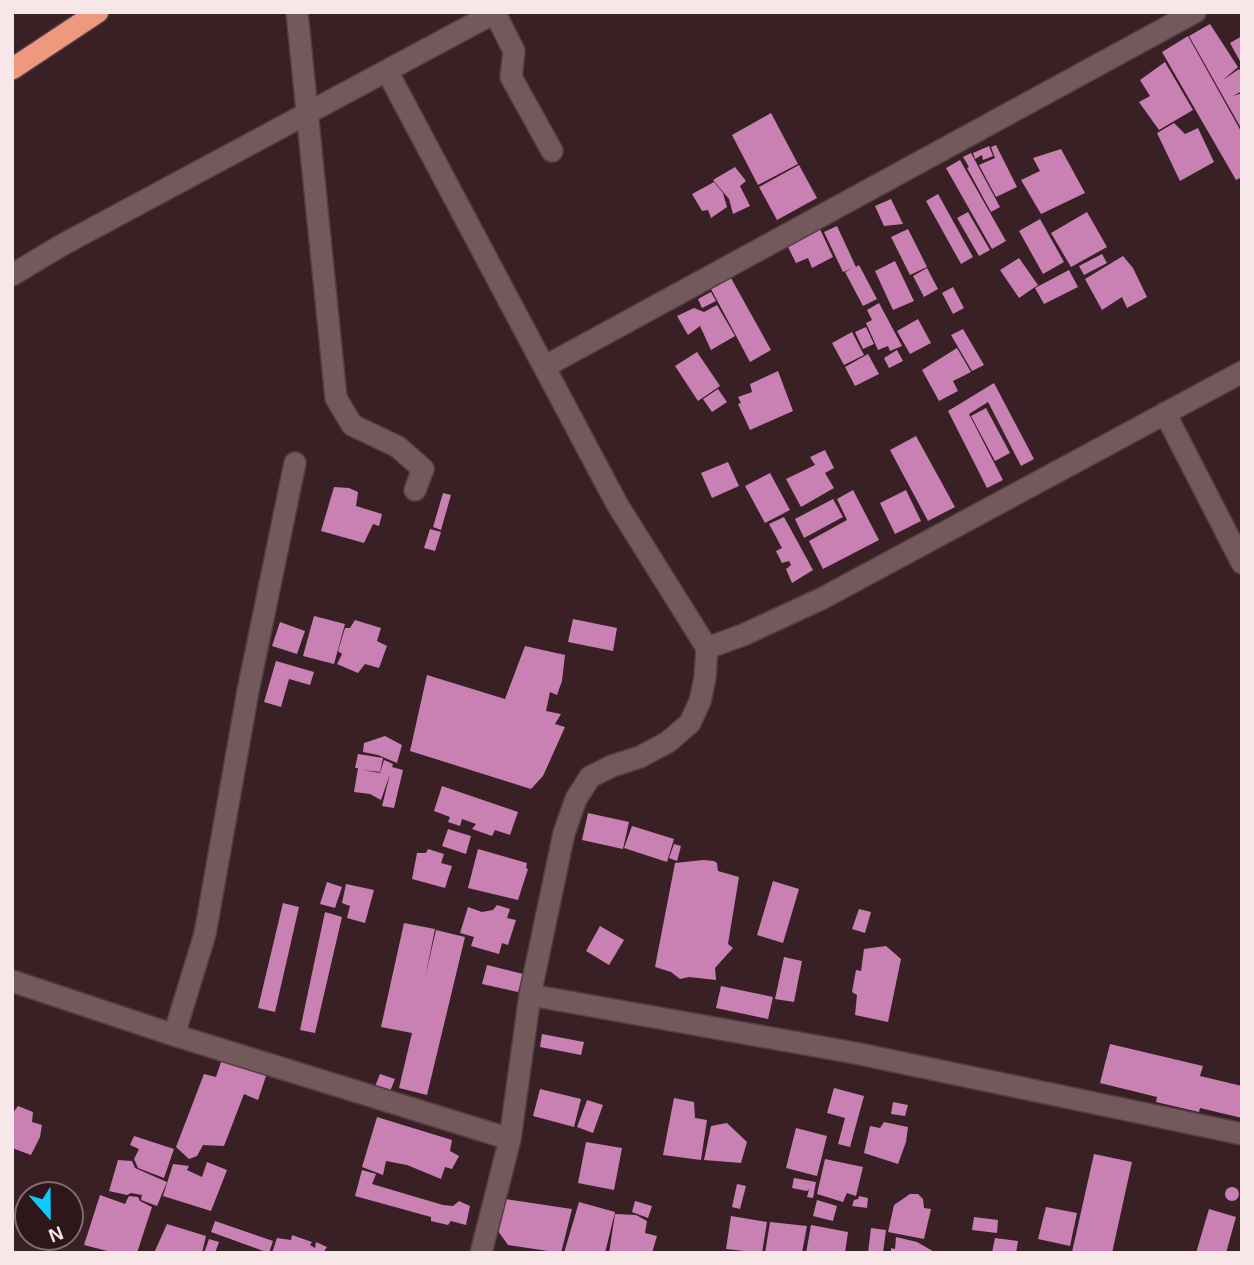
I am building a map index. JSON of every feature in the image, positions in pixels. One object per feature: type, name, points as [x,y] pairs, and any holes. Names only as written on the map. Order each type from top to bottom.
[{"type":"highway","points":[[12,69],[98,12]]},
{"type":"street","points":[[297,12],[336,398],[352,425],[398,447],[423,470],[415,490]]},
{"type":"street","points":[[544,367],[1195,12]]},
{"type":"street","points":[[12,275],[62,245],[495,13],[514,51],[511,77],[552,151]]},
{"type":"street","points":[[387,71],[617,504],[707,648],[700,701],[690,723],[668,742],[640,757],[590,777],[576,799],[564,833],[530,995],[510,1139],[481,1253]]},
{"type":"street","points":[[707,648],[743,635],[823,598],[1242,372]]},
{"type":"street","points":[[1166,414],[1242,563]]},
{"type":"street","points":[[174,1035],[205,934],[248,691],[295,463]]},
{"type":"street","points":[[12,981],[174,1035],[510,1139]]},
{"type":"street","points":[[530,995],[855,1053],[1242,1134]]},
{"type":"building","points":[[1210,24],[1238,67],[1223,80],[1239,69],[1242,73],[1242,91],[1233,96],[1242,93],[1242,130],[1189,36]]},
{"type":"building","points":[[1188,36],[1242,133],[1242,177],[1236,180],[1162,52]]},
{"type":"building","points":[[1242,36],[1242,65],[1230,43]]},
{"type":"building","points":[[1165,62],[1193,110],[1159,130],[1139,102],[1150,96],[1140,80]]},
{"type":"building","points":[[771,113],[798,164],[758,185],[732,135]]},
{"type":"building","points":[[1174,123],[1185,134],[1198,128],[1214,162],[1180,181],[1157,133]]},
{"type":"building","points":[[996,145],[1017,187],[996,197],[979,165],[995,158],[991,147]]},
{"type":"building","points":[[989,146],[993,156],[983,160],[982,155],[975,159],[973,153]]},
{"type":"building","points":[[1061,149],[1085,193],[1041,214],[1021,180],[1040,171],[1033,158]]},
{"type":"building","points":[[971,153],[1000,207],[991,212],[963,157]]},
{"type":"building","points":[[960,160],[1006,241],[992,249],[946,168]]},
{"type":"building","points":[[799,165],[817,198],[777,220],[759,187]]},
{"type":"building","points":[[735,167],[746,181],[740,186],[750,206],[733,214],[729,199],[713,180]]},
{"type":"building","points":[[714,182],[723,193],[727,207],[711,218],[708,210],[702,211],[692,194]]},
{"type":"building","points":[[938,194],[973,257],[961,264],[926,201]]},
{"type":"building","points":[[891,199],[903,224],[884,226],[875,206]]},
{"type":"building","points":[[968,212],[990,250],[979,256],[957,218]]},
{"type":"building","points":[[1087,212],[1107,247],[1071,267],[1051,233]]},
{"type":"building","points":[[1040,219],[1064,262],[1043,274],[1019,231]]},
{"type":"building","points":[[837,226],[856,267],[859,265],[877,299],[863,306],[845,272],[853,268],[843,272],[824,232]]},
{"type":"building","points":[[819,227],[833,257],[812,268],[808,258],[796,263],[787,245]]},
{"type":"building","points":[[908,229],[927,267],[910,275],[891,237]]},
{"type":"building","points":[[1102,254],[1107,263],[1084,275],[1079,266]]},
{"type":"building","points":[[1123,256],[1133,268],[1147,297],[1127,308],[1122,297],[1102,310],[1085,279]]},
{"type":"building","points":[[1019,258],[1038,285],[1019,298],[1000,270]]},
{"type":"building","points":[[895,261],[914,301],[893,310],[875,271]]},
{"type":"building","points":[[927,268],[938,289],[924,297],[913,276]]},
{"type":"building","points":[[1069,270],[1078,287],[1044,304],[1035,288]]},
{"type":"building","points":[[731,278],[771,350],[750,362],[711,289]]},
{"type":"building","points":[[953,287],[964,308],[953,314],[942,293]]},
{"type":"building","points":[[711,292],[716,301],[702,308],[698,299]]},
{"type":"building","points":[[879,303],[902,346],[890,351],[888,346],[878,350],[866,323],[872,320],[867,310]]},
{"type":"building","points":[[717,305],[735,336],[711,350],[700,326],[688,335],[677,316],[694,308],[704,312]]},
{"type":"building","points":[[918,319],[931,343],[910,354],[897,331]]},
{"type":"building","points":[[866,327],[874,344],[863,349],[855,332]]},
{"type":"building","points":[[963,329],[984,365],[972,371],[951,335]]},
{"type":"building","points":[[852,332],[864,355],[844,365],[832,343]]},
{"type":"building","points":[[957,348],[971,372],[953,381],[958,391],[939,401],[922,370]]},
{"type":"building","points":[[897,350],[903,361],[889,368],[884,358]]},
{"type":"building","points":[[697,352],[720,386],[698,401],[675,366]]},
{"type":"building","points":[[868,354],[879,374],[855,386],[845,367]]},
{"type":"building","points":[[778,371],[793,411],[750,430],[738,404],[741,403],[738,397],[752,392],[750,384]]},
{"type":"building","points":[[994,383],[1034,459],[1021,466],[988,402],[969,414],[1003,480],[987,488],[948,411]]},
{"type":"building","points":[[718,389],[727,402],[712,412],[703,399]]},
{"type":"building","points":[[986,408],[1010,453],[995,461],[971,416]]},
{"type":"building","points":[[916,436],[955,507],[928,521],[890,450]]},
{"type":"building","points":[[825,450],[834,468],[825,473],[834,488],[801,507],[786,479],[815,465],[810,457]]},
{"type":"building","points":[[728,462],[739,486],[712,498],[701,473]]},
{"type":"building","points":[[770,473],[790,510],[765,523],[745,486]]},
{"type":"building","points":[[334,487],[358,492],[356,506],[382,514],[379,526],[373,524],[364,543],[321,531]]},
{"type":"building","points":[[853,490],[879,540],[823,569],[809,541],[847,520],[837,499]]},
{"type":"building","points":[[906,490],[921,521],[895,534],[880,503]]},
{"type":"building","points":[[443,493],[451,495],[441,530],[433,527]]},
{"type":"building","points":[[833,499],[843,517],[804,538],[795,519]]},
{"type":"building","points":[[784,517],[813,570],[792,583],[786,569],[791,565],[789,561],[782,563],[776,551],[782,548],[769,524]]},
{"type":"building","points":[[430,529],[441,532],[435,551],[424,548]]},
{"type":"building","points":[[314,616],[345,624],[334,664],[303,656]]},
{"type":"building","points":[[573,619],[617,628],[613,651],[568,642]]},
{"type":"building","points":[[355,620],[381,628],[377,641],[387,646],[379,668],[365,664],[358,673],[337,664],[342,654],[338,651],[345,628],[350,628]]},
{"type":"building","points":[[280,622],[305,631],[297,654],[272,646]]},
{"type":"building","points":[[525,646],[565,655],[562,681],[557,695],[550,692],[546,711],[561,714],[555,724],[565,727],[543,776],[531,789],[410,751],[427,675],[505,699]]},
{"type":"building","points":[[276,661],[314,672],[310,685],[289,679],[281,707],[264,702]]},
{"type":"building","points":[[385,736],[402,745],[397,763],[363,752],[364,743]]},
{"type":"building","points":[[358,754],[383,758],[380,772],[362,770],[380,773],[384,760],[393,764],[392,767],[403,770],[394,808],[382,806],[390,774],[381,800],[370,794],[354,792]]},
{"type":"building","points":[[442,786],[518,812],[510,835],[495,830],[492,836],[472,829],[476,824],[462,819],[460,826],[448,822],[450,817],[434,811]]},
{"type":"building","points":[[588,813],[629,822],[623,849],[582,840]]},
{"type":"building","points":[[632,826],[674,839],[667,862],[624,848]]},
{"type":"building","points":[[448,829],[471,836],[466,854],[442,846]]},
{"type":"building","points":[[674,844],[681,846],[677,861],[669,858]]},
{"type":"building","points":[[428,849],[444,854],[441,863],[452,866],[445,888],[412,879],[417,853],[426,853]]},
{"type":"building","points":[[478,849],[527,863],[528,869],[518,900],[468,888]]},
{"type":"building","points":[[714,861],[718,871],[739,877],[728,944],[733,948],[715,968],[716,980],[689,977],[680,979],[671,972],[655,967],[675,863]]},
{"type":"building","points":[[773,881],[799,889],[783,943],[757,935]]},
{"type":"building","points":[[327,882],[342,887],[335,908],[320,904]]},
{"type":"building","points":[[346,884],[374,890],[365,923],[347,918],[350,906],[342,903]]},
{"type":"building","points":[[283,903],[299,907],[275,1012],[258,1008]]},
{"type":"building","points":[[497,905],[510,909],[507,918],[516,920],[508,945],[502,943],[499,954],[471,946],[474,937],[460,933],[468,907],[482,912],[493,910]]},
{"type":"building","points":[[859,909],[871,912],[865,933],[852,929]]},
{"type":"building","points":[[325,912],[342,917],[315,1033],[300,1030]]},
{"type":"building","points":[[404,923],[435,929],[425,978],[436,930],[465,937],[427,1095],[399,1088],[412,1033],[381,1027]]},
{"type":"building","points":[[600,926],[624,940],[609,965],[586,951]]},
{"type":"building","points":[[886,946],[901,959],[888,1022],[855,1015],[857,995],[852,992],[856,970],[861,971],[864,949]]},
{"type":"building","points":[[784,957],[802,961],[794,1002],[775,999]]},
{"type":"building","points":[[487,965],[523,974],[518,992],[482,984]]},
{"type":"building","points":[[721,986],[773,997],[768,1019],[716,1008]]},
{"type":"building","points":[[542,1034],[584,1042],[581,1055],[540,1047]]},
{"type":"building","points":[[1110,1044],[1203,1066],[1200,1076],[1242,1086],[1242,1118],[1200,1108],[1199,1112],[1156,1102],[1157,1097],[1100,1083]]},
{"type":"building","points":[[222,1059],[267,1073],[258,1100],[244,1094],[224,1146],[203,1145],[197,1156],[189,1159],[176,1147],[204,1074],[216,1077]]},
{"type":"building","points":[[380,1074],[395,1079],[389,1094],[374,1089]]},
{"type":"building","points":[[834,1088],[864,1096],[850,1147],[838,1144],[845,1118],[827,1113]]},
{"type":"building","points":[[540,1089],[581,1099],[574,1127],[533,1116]]},
{"type":"building","points":[[674,1098],[694,1102],[695,1118],[707,1120],[701,1160],[663,1155]]},
{"type":"building","points":[[587,1100],[603,1105],[593,1133],[577,1127]]},
{"type":"building","points":[[893,1102],[908,1105],[905,1116],[891,1114]]},
{"type":"building","points":[[18,1106],[33,1112],[32,1122],[42,1125],[40,1137],[31,1155],[12,1148],[12,1114]]},
{"type":"building","points":[[377,1117],[452,1140],[450,1151],[459,1156],[452,1169],[445,1167],[441,1179],[407,1165],[386,1161],[383,1175],[362,1167]]},
{"type":"building","points":[[884,1122],[908,1127],[898,1164],[864,1153],[870,1126],[880,1128]]},
{"type":"building","points":[[727,1123],[747,1142],[741,1163],[704,1160],[711,1126]]},
{"type":"building","points":[[796,1128],[827,1136],[817,1176],[786,1168]]},
{"type":"building","points":[[134,1136],[174,1149],[164,1178],[138,1168],[134,1159],[139,1149],[130,1145]]},
{"type":"building","points":[[586,1142],[622,1148],[614,1190],[578,1183]]},
{"type":"building","points":[[1094,1154],[1132,1162],[1112,1253],[1072,1252]]},
{"type":"building","points":[[825,1159],[863,1167],[856,1196],[847,1193],[843,1202],[817,1194]]},
{"type":"building","points":[[118,1160],[132,1161],[135,1168],[167,1182],[157,1206],[141,1200],[142,1195],[109,1191]]},
{"type":"building","points":[[207,1162],[227,1170],[211,1211],[163,1196],[173,1164],[189,1166],[187,1170],[202,1177]]},
{"type":"building","points":[[362,1170],[376,1174],[372,1184],[443,1205],[453,1206],[459,1201],[470,1206],[466,1225],[451,1221],[448,1225],[431,1221],[431,1217],[355,1196]]},
{"type":"building","points":[[794,1178],[816,1182],[813,1198],[807,1197],[809,1189],[807,1191],[792,1188]]},
{"type":"building","points":[[737,1184],[746,1186],[740,1209],[732,1207]]},
{"type":"building","points":[[1229,1187],[1235,1187],[1239,1194],[1235,1201],[1229,1201],[1225,1197],[1225,1191]]},
{"type":"building","points":[[910,1194],[918,1194],[923,1199],[924,1208],[931,1209],[924,1239],[888,1232],[894,1205]]},
{"type":"building","points":[[100,1195],[125,1204],[129,1196],[138,1197],[152,1207],[137,1253],[115,1253],[84,1245]]},
{"type":"building","points":[[859,1196],[868,1198],[867,1208],[852,1206]]},
{"type":"building","points":[[505,1199],[572,1209],[561,1253],[508,1245],[498,1231]]},
{"type":"building","points":[[817,1200],[837,1206],[833,1221],[813,1216]]},
{"type":"building","points":[[635,1201],[652,1206],[648,1218],[632,1212]]},
{"type":"building","points":[[579,1202],[615,1212],[605,1253],[564,1253]]},
{"type":"building","points":[[1046,1207],[1077,1213],[1070,1246],[1038,1239]]},
{"type":"building","points":[[1209,1209],[1236,1217],[1226,1253],[1196,1253]]},
{"type":"building","points":[[615,1214],[636,1215],[647,1221],[645,1233],[657,1236],[652,1253],[609,1253]]},
{"type":"building","points":[[731,1216],[767,1222],[762,1253],[726,1249]]},
{"type":"building","points":[[974,1217],[998,1220],[997,1233],[972,1230]]},
{"type":"building","points":[[215,1221],[273,1241],[269,1253],[211,1232]]},
{"type":"building","points":[[770,1222],[807,1226],[802,1253],[765,1253]]},
{"type":"building","points":[[167,1224],[206,1236],[202,1253],[154,1253]]},
{"type":"building","points":[[811,1225],[848,1232],[845,1253],[806,1253]]},
{"type":"building","points":[[871,1228],[886,1230],[883,1253],[868,1253]]},
{"type":"building","points":[[292,1235],[312,1242],[310,1245],[315,1248],[316,1242],[327,1247],[323,1253],[272,1253],[277,1238],[291,1240]]},
{"type":"building","points":[[896,1237],[917,1242],[936,1253],[891,1253],[891,1248],[895,1249]]},
{"type":"building","points":[[995,1238],[1018,1241],[1016,1253],[992,1253]]},
{"type":"building","points":[[209,1239],[219,1242],[215,1253],[204,1253]]}]
